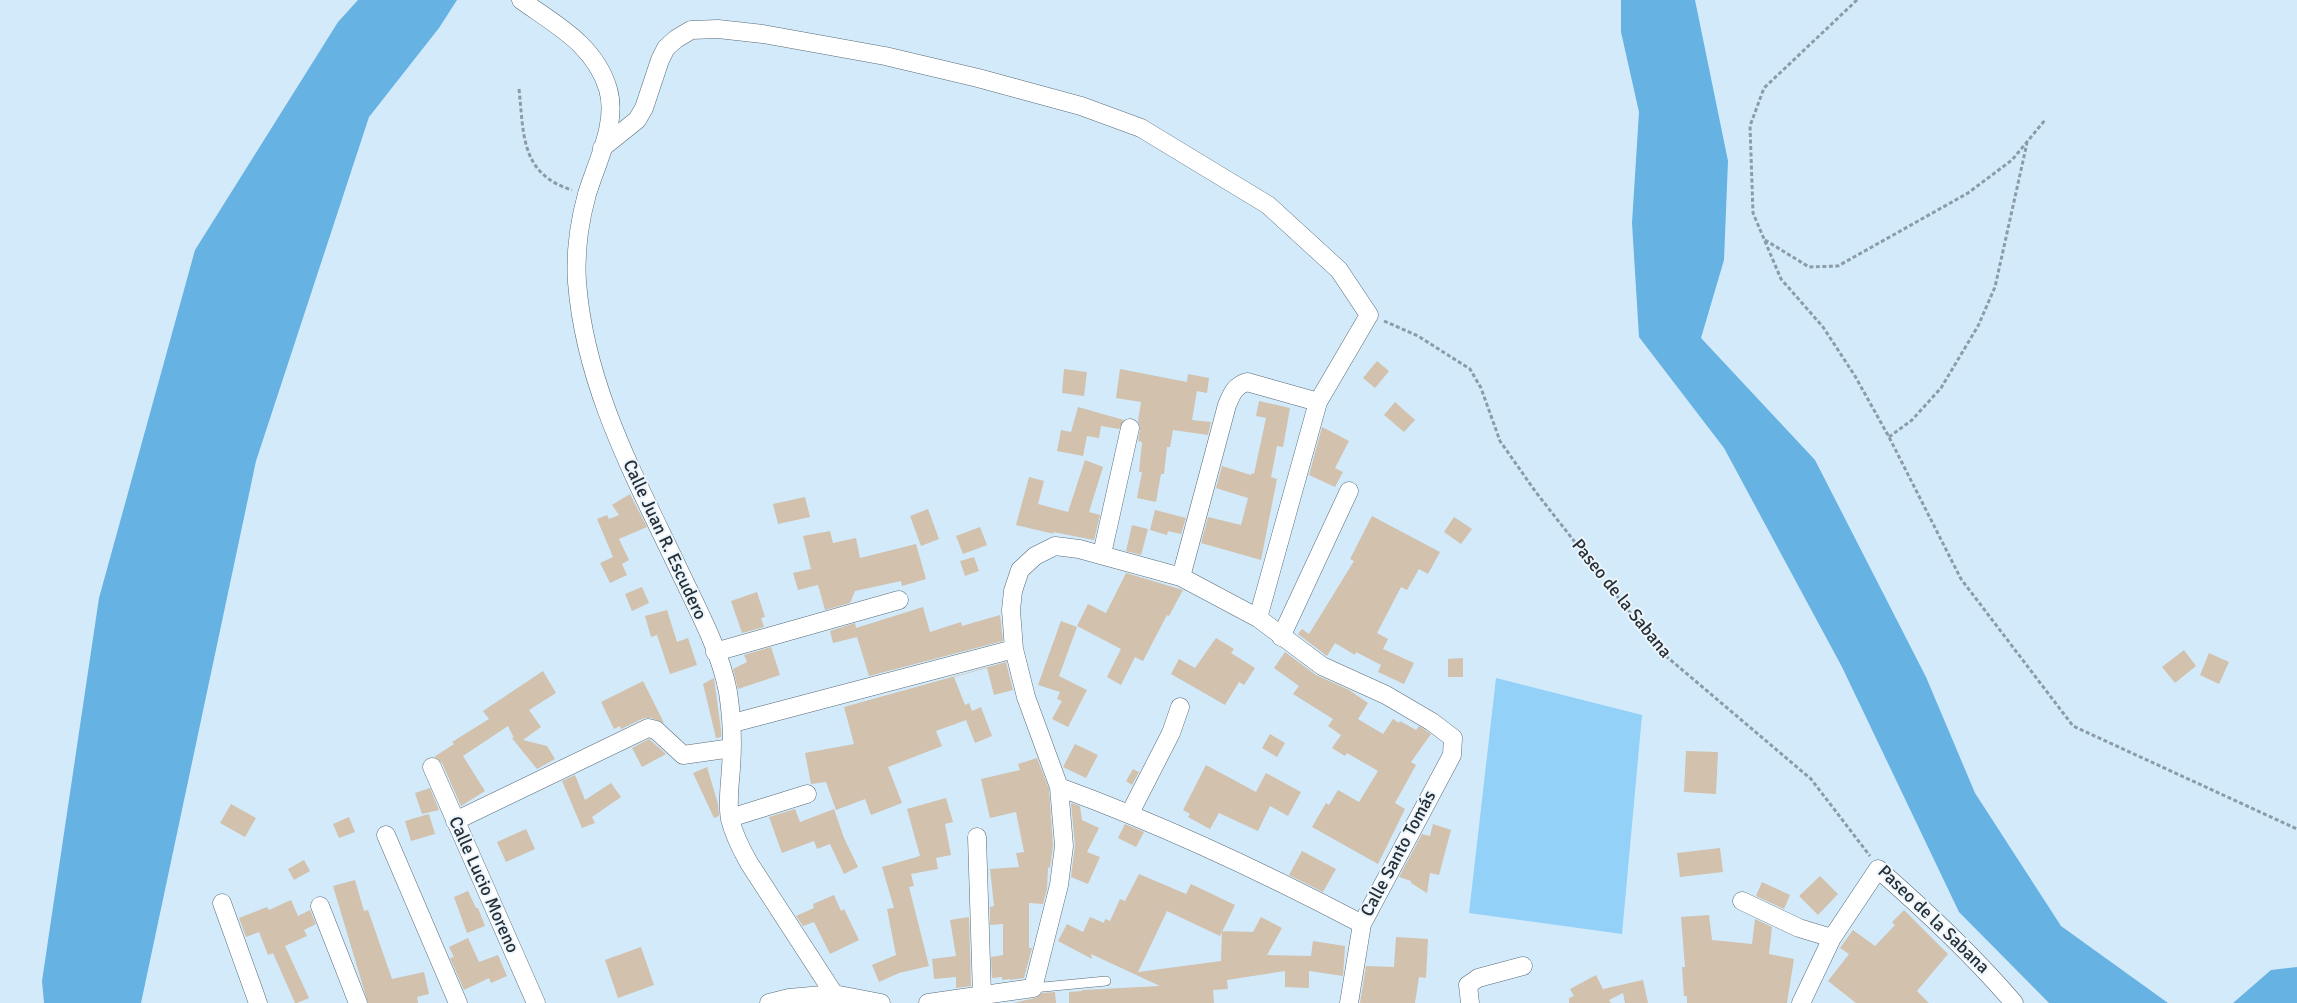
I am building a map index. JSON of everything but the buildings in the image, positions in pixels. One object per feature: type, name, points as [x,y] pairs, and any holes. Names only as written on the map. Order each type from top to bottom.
[{"type":"street","name":"Calle Juan R. Escudero","points":[[521,0],[565,31],[586,49],[593,58],[608,91],[610,113],[577,237],[577,280],[583,329],[610,424],[695,604],[715,652],[727,689],[733,723],[730,818],[738,843],[834,994]]},
{"type":"street","points":[[602,148],[637,120],[644,108],[660,60],[666,48],[691,30],[718,29],[763,34],[885,56],[978,78],[1081,106],[1141,128],[1268,205],[1339,270],[1369,314],[1318,402],[1258,618]]},
{"type":"street","points":[[1181,577],[1227,405],[1234,389],[1240,384],[1247,382],[1318,402]]},
{"type":"street","points":[[1102,554],[1130,428]]},
{"type":"street","points":[[928,1003],[1033,988],[1059,885],[1064,846],[1059,787],[1026,697],[1014,649],[1011,610],[1013,591],[1020,570],[1035,556],[1055,546],[1102,554],[1181,577],[1258,618],[1281,637],[1349,491]]},
{"type":"street","points":[[715,652],[899,600]]},
{"type":"street","name":"Calle Santo Tomás","points":[[1281,637],[1322,666],[1386,695],[1432,722],[1453,738],[1452,755],[1362,924],[1349,1003]]},
{"type":"street","points":[[733,723],[1014,649]]},
{"type":"street","points":[[1130,813],[1171,734],[1180,706]]},
{"type":"street","points":[[455,821],[648,728],[656,730],[683,755],[694,755],[732,748]]},
{"type":"street","name":"Calle Lucio Moreno","points":[[432,767],[536,1003]]},
{"type":"street","points":[[1059,787],[1130,813],[1281,881],[1362,924]]},
{"type":"street","points":[[730,818],[807,794]]},
{"type":"street","points":[[386,835],[458,1003]]},
{"type":"street","points":[[977,837],[982,995]]},
{"type":"street","points":[[1801,1003],[1832,938],[1878,869]]},
{"type":"street","name":"Paseo de la Sabana","points":[[1878,869],[1992,977],[2014,1003]]},
{"type":"street","points":[[1742,901],[1799,928],[1832,938]]},
{"type":"street","points":[[222,903],[258,1003]]},
{"type":"street","points":[[320,906],[358,1003]]},
{"type":"street","points":[[1470,1003],[1468,985],[1478,978],[1523,966]]},
{"type":"street","points":[[769,1003],[834,994],[881,1003]]},
{"type":"street","points":[[1344,1003],[1349,1003]]},
{"type":"lane","points":[[1033,988],[1106,980]]},
{"type":"path","points":[[1857,0],[1764,88],[1750,126],[1753,213],[1781,279],[1823,327],[1855,376],[1889,437],[1962,579],[2073,726],[2297,829]]},
{"type":"path","points":[[519,89],[524,137],[533,164],[541,174],[555,183],[587,194]]},
{"type":"path","points":[[1764,240],[1809,266],[1838,266],[1968,193],[2012,160],[2045,120]]},
{"type":"path","points":[[1889,437],[1912,420],[1941,388],[1978,326],[1995,287],[2027,143]]},
{"type":"path","name":"Paseo de la Sabana","points":[[1369,314],[1418,336],[1470,369],[1481,388],[1500,441],[1535,491],[1660,651],[1812,779],[1878,869]]},
{"type":"shaded area","points":[[358,0],[457,0],[439,28],[369,117],[256,461],[141,1003],[44,1003],[42,981],[99,598],[195,250],[338,22]]},
{"type":"shaded area","points":[[1621,0],[1695,0],[1728,161],[1724,260],[1701,338],[1815,460],[1926,677],[1975,793],[2061,926],[2168,1003],[2049,1003],[1959,912],[1842,667],[1724,448],[1639,337],[1632,223],[1639,112],[1621,32]]},
{"type":"shaded area","points":[[1496,678],[1642,715],[1622,934],[1469,913]]},
{"type":"shaded area","points":[[2297,967],[2297,1003],[2233,1003],[2271,970]]}]
